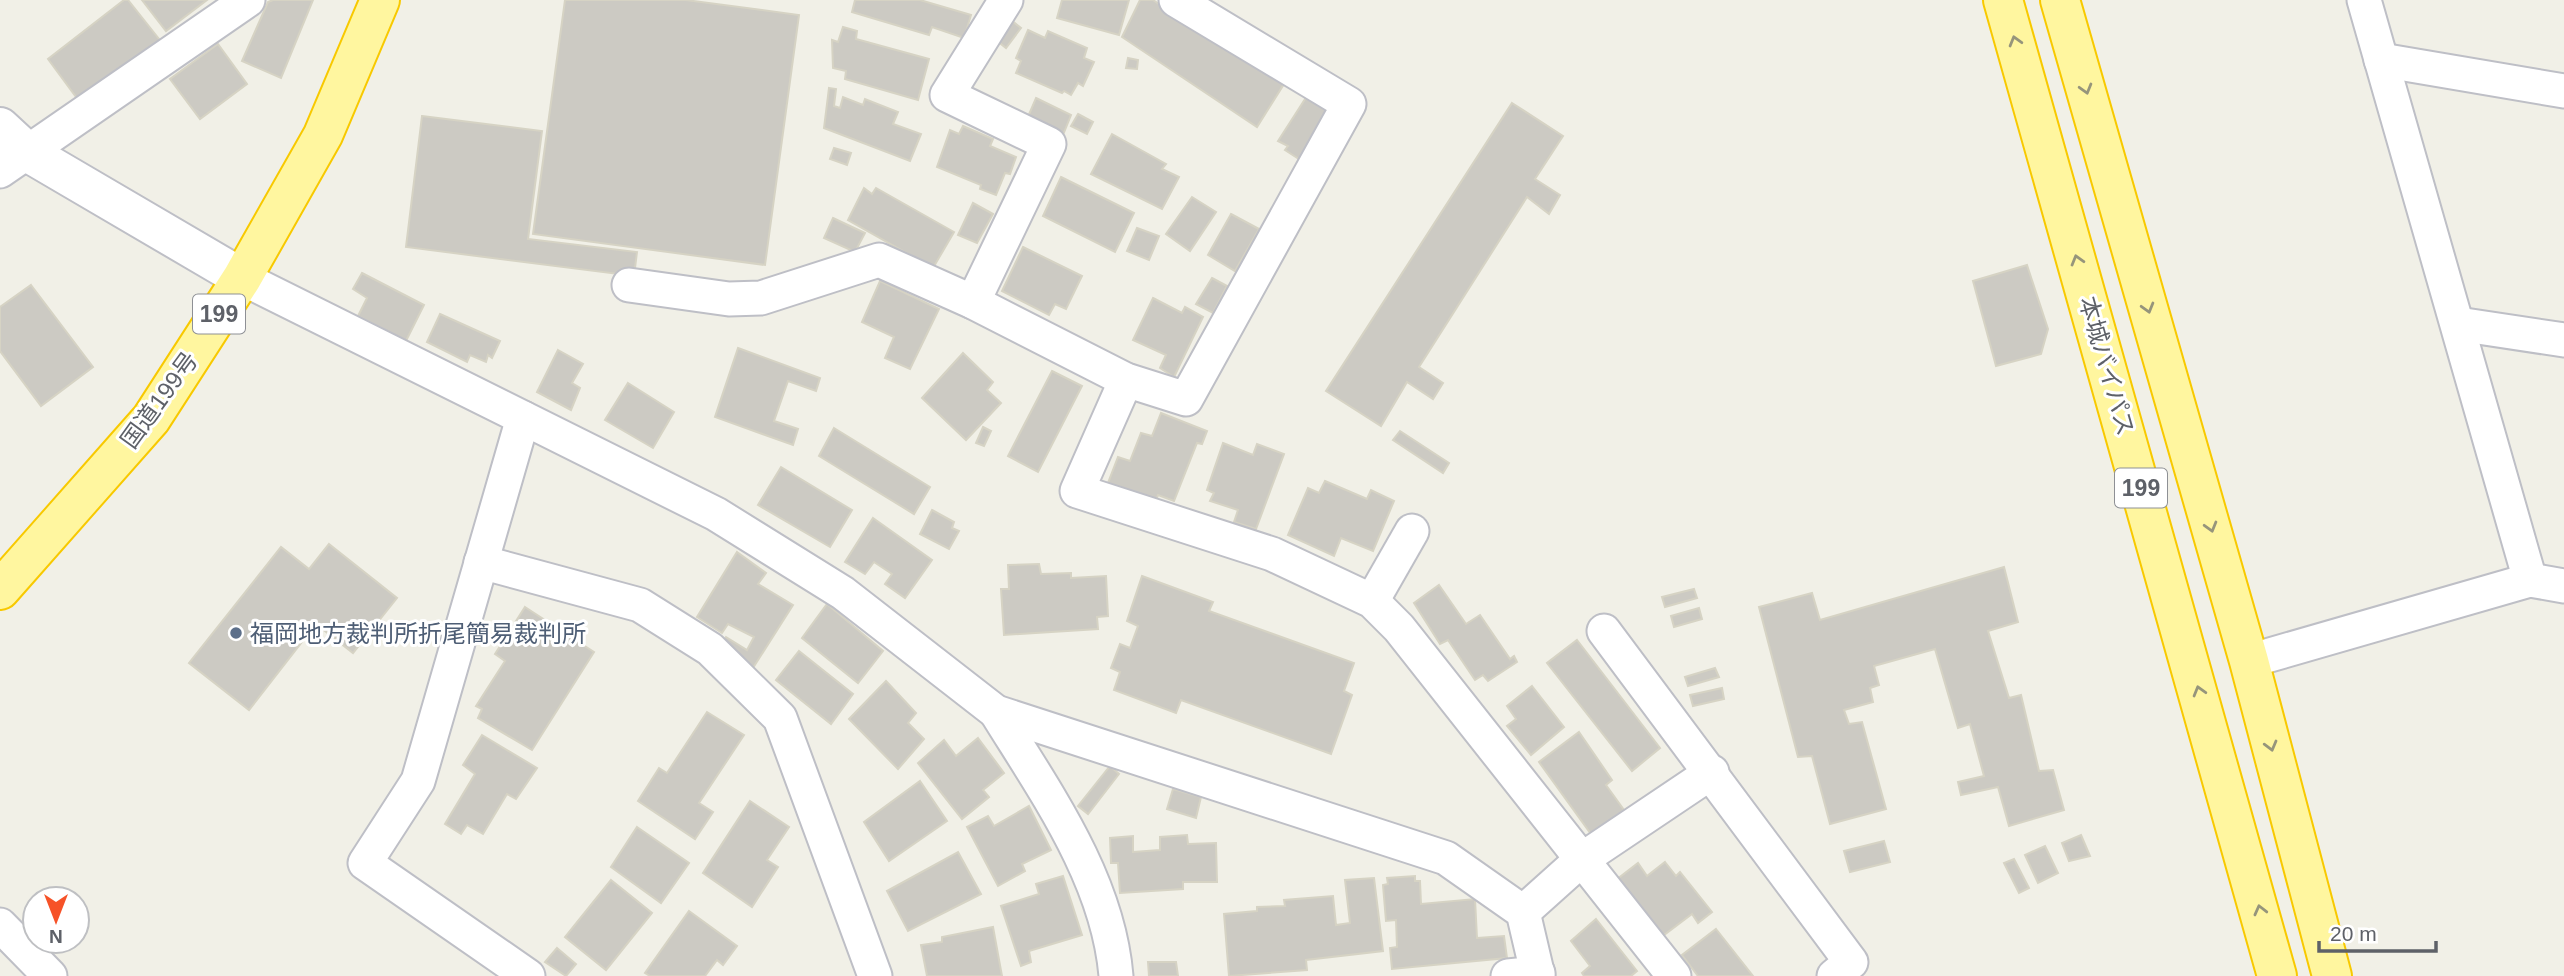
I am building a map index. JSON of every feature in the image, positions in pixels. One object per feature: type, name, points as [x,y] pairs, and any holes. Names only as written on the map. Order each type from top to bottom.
[{"type":"highway","name":"国道199号","points":[[0,590],[150,419],[242,278],[323,135],[380,0]]},
{"type":"highway","name":"本城バイパス","points":[[2003,0],[2277,976]]},
{"type":"highway","name":"199","points":[[2060,0],[2249,661],[2332,976]]},
{"type":"street","points":[[248,0],[9,150],[242,278],[716,514],[843,593],[996,712],[1446,858],[1523,912]]},
{"type":"street","points":[[973,302],[1049,144],[947,95],[1006,0]]},
{"type":"street","points":[[629,285],[729,299],[761,298],[879,260],[973,302],[1126,380],[1186,399],[1349,104],[1176,0]]},
{"type":"street","points":[[2364,0],[2530,580]]},
{"type":"street","points":[[2381,60],[2564,91]]},
{"type":"street","points":[[2458,324],[2564,340]]},
{"type":"street","points":[[1126,380],[1077,491],[1272,554],[1372,601],[1399,628],[1674,976]]},
{"type":"street","points":[[512,971],[365,863],[418,781],[523,418]]},
{"type":"street","points":[[1372,601],[1412,531]]},
{"type":"street","points":[[481,562],[640,606],[710,649],[780,718],[875,976]]},
{"type":"street","points":[[2249,661],[2530,580],[2564,586]]},
{"type":"street","points":[[1604,631],[1712,772],[1851,962],[1834,976]]},
{"type":"street","points":[[996,712],[1083,859],[1114,953],[1116,976]]},
{"type":"street","points":[[1523,912],[1581,860],[1712,772]]},
{"type":"street","points":[[1523,912],[1528,975]]},
{"type":"street","points":[[0,925],[50,976]]},
{"type":"building","points":[[124,0],[128,0],[163,44],[82,105],[48,59]]},
{"type":"building","points":[[142,0],[207,0],[166,31]]},
{"type":"building","points":[[313,0],[281,78],[242,61],[268,2]]},
{"type":"building","points":[[565,0],[686,0],[799,15],[765,265],[533,234]]},
{"type":"building","points":[[855,0],[920,0],[971,15],[964,38],[932,27],[929,35],[852,12]]},
{"type":"building","points":[[1062,0],[1129,0],[1119,35],[1057,18]]},
{"type":"building","points":[[1140,0],[1153,0],[1193,27],[1270,68],[1265,73],[1284,84],[1257,127],[1122,37]]},
{"type":"building","points":[[1011,20],[1021,28],[1006,48],[996,40]]},
{"type":"building","points":[[843,27],[857,31],[856,39],[929,59],[918,100],[845,79],[846,71],[833,68],[832,40],[838,42]]},
{"type":"building","points":[[1028,30],[1045,38],[1048,31],[1087,48],[1084,58],[1094,62],[1083,86],[1078,83],[1071,95],[1016,73],[1021,61],[1016,58]]},
{"type":"building","points":[[218,44],[247,84],[200,119],[170,79]]},
{"type":"building","points":[[1128,58],[1138,60],[1137,69],[1126,68]]},
{"type":"building","points":[[829,88],[836,89],[834,106],[840,108],[843,97],[863,105],[865,99],[898,112],[893,124],[921,134],[910,161],[824,128]]},
{"type":"building","points":[[1309,93],[1343,115],[1305,163],[1285,150],[1288,146],[1278,141]]},
{"type":"building","points":[[1036,98],[1071,115],[1063,135],[1027,119]]},
{"type":"building","points":[[1512,103],[1563,136],[1535,179],[1560,195],[1549,214],[1527,197],[1419,367],[1443,383],[1433,399],[1407,382],[1381,426],[1326,391]]},
{"type":"building","points":[[1078,114],[1093,122],[1087,134],[1071,126]]},
{"type":"building","points":[[422,116],[542,131],[528,239],[637,252],[634,276],[406,247]]},
{"type":"building","points":[[963,126],[993,139],[990,146],[1016,157],[1010,174],[1005,173],[996,195],[980,189],[981,185],[937,167],[950,130],[959,134]]},
{"type":"building","points":[[1112,134],[1166,164],[1162,169],[1179,177],[1162,209],[1091,174]]},
{"type":"building","points":[[834,148],[851,153],[847,165],[830,159]]},
{"type":"building","points":[[1061,177],[1134,213],[1115,252],[1043,216]]},
{"type":"building","points":[[864,188],[872,194],[876,188],[954,232],[933,268],[848,220]]},
{"type":"building","points":[[1192,197],[1216,212],[1190,251],[1166,234]]},
{"type":"building","points":[[973,203],[993,214],[977,243],[958,235]]},
{"type":"building","points":[[1231,214],[1259,229],[1235,271],[1208,255]]},
{"type":"building","points":[[833,218],[865,233],[855,252],[824,238]]},
{"type":"building","points":[[1137,228],[1159,236],[1149,260],[1127,251]]},
{"type":"building","points":[[1023,247],[1082,276],[1066,309],[1055,304],[1049,315],[1002,291]]},
{"type":"building","points":[[2027,265],[2048,329],[2041,354],[1996,366],[1973,281]]},
{"type":"building","points":[[362,273],[424,305],[406,341],[358,316],[367,298],[353,289]]},
{"type":"building","points":[[1212,278],[1227,286],[1213,313],[1196,304]]},
{"type":"building","points":[[880,281],[939,309],[910,369],[885,358],[894,337],[862,322]]},
{"type":"building","points":[[31,285],[93,367],[41,406],[0,351],[0,307]]},
{"type":"building","points":[[1153,298],[1182,313],[1185,307],[1203,317],[1174,377],[1160,368],[1166,355],[1133,340]]},
{"type":"building","points":[[440,314],[500,341],[492,358],[488,355],[486,362],[470,355],[467,362],[427,342]]},
{"type":"building","points":[[738,348],[820,378],[816,391],[788,381],[774,421],[798,429],[793,445],[715,417]]},
{"type":"building","points":[[558,350],[583,364],[572,383],[580,388],[571,410],[537,392]]},
{"type":"building","points":[[963,353],[993,382],[987,390],[1001,403],[966,440],[922,398]]},
{"type":"building","points":[[1052,371],[1082,386],[1038,472],[1008,456]]},
{"type":"building","points":[[628,383],[674,412],[653,448],[605,420]]},
{"type":"building","points":[[1161,413],[1207,431],[1202,444],[1197,443],[1174,501],[1158,495],[1156,501],[1108,483],[1118,457],[1130,461],[1141,433],[1152,436]]},
{"type":"building","points":[[983,427],[991,431],[984,446],[976,443]]},
{"type":"building","points":[[834,428],[930,487],[914,514],[819,456]]},
{"type":"building","points":[[1400,431],[1449,463],[1443,473],[1393,440]]},
{"type":"building","points":[[1223,443],[1253,455],[1257,444],[1284,454],[1256,529],[1234,522],[1238,510],[1210,501],[1214,493],[1207,490]]},
{"type":"building","points":[[781,467],[852,510],[830,547],[758,505]]},
{"type":"building","points":[[1325,481],[1367,499],[1371,490],[1394,501],[1373,551],[1341,538],[1334,556],[1288,535],[1308,488],[1319,493]]},
{"type":"building","points":[[932,510],[954,522],[952,528],[959,531],[949,549],[920,534]]},
{"type":"building","points":[[873,518],[932,560],[905,598],[885,584],[892,574],[874,562],[865,574],[845,562]]},
{"type":"building","points":[[329,544],[397,598],[353,653],[316,624],[249,710],[189,663],[281,547],[309,569]]},
{"type":"building","points":[[737,552],[766,573],[758,584],[793,605],[753,668],[719,647],[726,637],[747,650],[754,637],[728,624],[722,633],[697,617]]},
{"type":"building","points":[[1039,564],[1041,574],[1071,573],[1071,578],[1106,576],[1108,616],[1097,617],[1098,629],[1004,635],[1001,589],[1009,589],[1008,565]]},
{"type":"building","points":[[2004,567],[2018,622],[1988,631],[2009,698],[2021,695],[2039,771],[2053,770],[2064,810],[2009,826],[1998,787],[1961,795],[1958,782],[1984,776],[1970,724],[1958,728],[1935,649],[1874,666],[1879,685],[1870,688],[1873,702],[1844,710],[1849,724],[1862,722],[1886,809],[1830,824],[1812,756],[1798,757],[1759,607],[1812,593],[1820,620]]},
{"type":"building","points":[[1142,576],[1213,602],[1209,611],[1354,663],[1344,691],[1352,695],[1331,754],[1181,700],[1176,713],[1114,690],[1120,672],[1111,668],[1120,644],[1130,648],[1138,626],[1127,621]]},
{"type":"building","points":[[1439,585],[1466,624],[1480,615],[1510,659],[1514,656],[1517,662],[1488,681],[1483,675],[1475,680],[1448,640],[1440,644],[1414,603]]},
{"type":"building","points":[[1694,589],[1697,598],[1665,607],[1662,597]]},
{"type":"building","points":[[827,604],[883,651],[858,683],[802,638]]},
{"type":"building","points":[[525,607],[594,652],[532,750],[478,718],[482,709],[476,706],[505,661],[495,654]]},
{"type":"building","points":[[1699,608],[1702,619],[1674,627],[1671,616]]},
{"type":"building","points":[[1577,640],[1660,748],[1632,771],[1547,663]]},
{"type":"building","points":[[799,651],[853,694],[831,724],[776,680]]},
{"type":"building","points":[[1715,668],[1719,677],[1688,686],[1685,677]]},
{"type":"building","points":[[886,681],[916,713],[908,723],[924,739],[898,769],[849,719]]},
{"type":"building","points":[[1532,686],[1564,727],[1531,755],[1507,726],[1516,719],[1507,706]]},
{"type":"building","points":[[1722,688],[1724,699],[1693,706],[1690,695]]},
{"type":"building","points":[[707,712],[744,735],[699,803],[713,812],[695,839],[638,801],[659,768],[667,773]]},
{"type":"building","points":[[1579,732],[1612,780],[1606,785],[1624,810],[1591,834],[1539,762]]},
{"type":"building","points":[[482,735],[537,768],[516,799],[507,794],[483,834],[467,825],[461,834],[445,824],[475,774],[463,765]]},
{"type":"building","points":[[978,738],[1004,773],[983,790],[989,797],[962,819],[918,763],[944,740],[956,756]]},
{"type":"building","points":[[1110,766],[1119,774],[1088,814],[1078,806]]},
{"type":"building","points":[[920,781],[947,821],[889,861],[864,822]]},
{"type":"building","points":[[1173,789],[1201,797],[1196,818],[1167,809]]},
{"type":"building","points":[[750,801],[789,827],[767,860],[778,867],[752,907],[703,873]]},
{"type":"building","points":[[1029,806],[1051,850],[1022,864],[1025,871],[998,886],[967,827],[988,816],[994,826]]},
{"type":"building","points":[[637,827],[689,863],[661,903],[611,867]]},
{"type":"building","points":[[1187,835],[1188,844],[1216,843],[1217,882],[1183,882],[1183,889],[1120,893],[1118,863],[1111,863],[1110,838],[1133,836],[1133,852],[1160,850],[1160,837]]},
{"type":"building","points":[[2081,835],[2090,856],[2069,861],[2062,843]]},
{"type":"building","points":[[1884,841],[1890,862],[1850,872],[1844,851]]},
{"type":"building","points":[[2045,846],[2058,873],[2038,883],[2025,855]]},
{"type":"building","points":[[958,852],[981,894],[908,931],[887,891]]},
{"type":"building","points":[[2014,859],[2029,888],[2019,893],[2004,863]]},
{"type":"building","points":[[1665,862],[1676,876],[1680,872],[1712,912],[1698,923],[1692,914],[1660,938],[1616,880],[1638,863],[1647,876]]},
{"type":"building","points":[[1063,876],[1082,935],[1029,951],[1031,962],[1021,966],[1001,906],[1039,894],[1036,884]]},
{"type":"building","points":[[1415,876],[1415,881],[1420,881],[1421,904],[1475,899],[1477,938],[1504,936],[1507,958],[1392,969],[1390,948],[1397,947],[1396,920],[1386,921],[1383,885],[1388,884],[1387,878]]},
{"type":"building","points":[[1374,878],[1383,951],[1306,960],[1307,970],[1229,976],[1224,914],[1257,911],[1257,907],[1285,906],[1284,900],[1333,896],[1336,925],[1350,923],[1345,880]]},
{"type":"building","points":[[611,880],[652,913],[606,970],[565,937]]},
{"type":"building","points":[[689,911],[737,946],[723,965],[717,960],[705,976],[650,976],[645,973]]},
{"type":"building","points":[[1596,919],[1637,971],[1631,976],[1584,976],[1582,973],[1590,966],[1571,941]]},
{"type":"building","points":[[993,927],[1002,976],[927,976],[921,945],[942,942],[942,937]]},
{"type":"building","points":[[1716,929],[1753,976],[1698,976],[1682,955]]},
{"type":"building","points":[[557,948],[576,964],[566,976],[545,962]]},
{"type":"building","points":[[1148,962],[1176,962],[1178,976],[1149,976]]},
{"type":"place","name":"福岡地方裁判所折尾簡易裁判所","points":[[236,633]]}]
